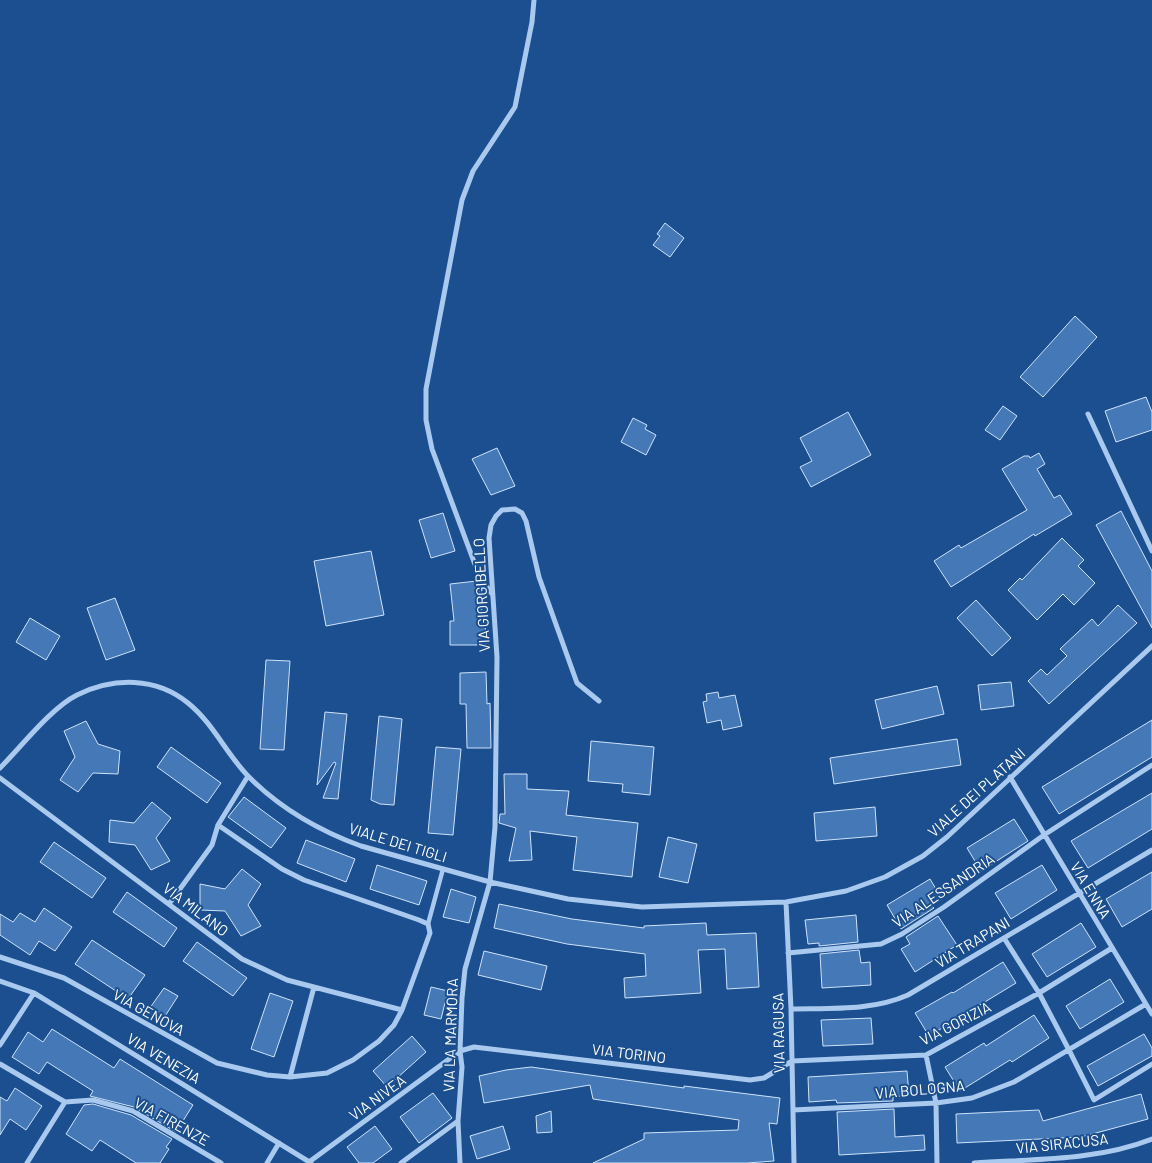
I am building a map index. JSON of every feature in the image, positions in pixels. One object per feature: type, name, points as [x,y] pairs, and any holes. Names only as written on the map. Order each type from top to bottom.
[{"type":"street","points":[[492,594],[480,578],[432,449],[426,420],[426,389],[462,200],[474,171],[515,107],[532,22],[534,0]]},
{"type":"street","points":[[1088,414],[1152,551]]},
{"type":"street","name":"VIA GIORGIBELLO","points":[[490,882],[496,826],[498,704],[497,657],[489,538],[491,525],[502,510],[515,509],[522,513],[526,521],[539,577],[577,683],[600,701]]},
{"type":"street","name":"VIALE DEI PLATANI","points":[[786,902],[846,891],[885,877],[923,856],[947,837],[1152,646]]},
{"type":"street","name":"VIALE DEI TIGLI","points":[[0,768],[49,717],[77,696],[109,684],[137,681],[161,687],[188,703],[207,721],[248,776],[304,819],[361,846],[490,882],[568,899],[642,908],[786,902]]},
{"type":"street","name":"VIA ALESSANDRIA","points":[[788,953],[881,944],[902,934],[944,907],[1044,836],[1152,765]]},
{"type":"street","points":[[169,904],[212,844],[218,825],[248,776]]},
{"type":"street","name":"VIA ENNA","points":[[1010,777],[1152,1014]]},
{"type":"street","name":"VIA MILANO","points":[[0,778],[242,959],[287,980],[402,1010]]},
{"type":"street","points":[[218,825],[282,869],[304,880],[428,924],[443,869]]},
{"type":"street","name":"VIA TRAPANI","points":[[791,1009],[873,1006],[892,1002],[908,995],[1152,850]]},
{"type":"street","name":"VIA LA MARMORA","points":[[460,1163],[458,1121],[462,1067],[460,1051],[462,998],[465,969],[490,882]]},
{"type":"street","name":"VIA RAGUSA","points":[[786,902],[791,1009],[794,1163]]},
{"type":"street","name":"VIA GENOVA","points":[[0,957],[64,978],[218,1063],[267,1075],[290,1077],[327,1073],[353,1060],[379,1041],[394,1025],[402,1010],[430,933],[428,924]]},
{"type":"street","points":[[1004,938],[1070,1050],[1094,1100],[1152,1064]]},
{"type":"street","name":"VIA GORIZIA","points":[[792,1061],[926,1055],[1038,993],[1112,948]]},
{"type":"street","name":"VIA VENEZIA","points":[[0,981],[34,993],[310,1162]]},
{"type":"street","points":[[290,1077],[314,987]]},
{"type":"street","points":[[0,1045],[34,993]]},
{"type":"street","name":"VIA BOLOGNA","points":[[793,1110],[936,1103],[972,1098],[1014,1082],[1146,1004]]},
{"type":"street","name":"VIA TORINO","points":[[460,1051],[474,1047],[750,1080],[764,1078],[792,1061]]},
{"type":"street","name":"VIA NIVEA","points":[[310,1162],[460,1051]]},
{"type":"street","points":[[926,1055],[936,1103],[936,1163]]},
{"type":"street","points":[[0,1064],[65,1102],[27,1163]]},
{"type":"street","name":"VIA FIRENZE","points":[[65,1102],[93,1100],[133,1111],[221,1163]]},
{"type":"street","points":[[401,1163],[458,1121]]},
{"type":"street","name":"VIA SIRACUSA","points":[[974,1163],[1084,1156],[1120,1149],[1152,1139]]},
{"type":"street","points":[[267,1163],[279,1143]]},
{"type":"building","points":[[665,223],[684,238],[670,257],[653,245],[660,236],[657,234]]},
{"type":"building","points":[[1075,316],[1097,337],[1043,397],[1020,377]]},
{"type":"building","points":[[1146,397],[1152,412],[1152,430],[1116,442],[1105,411]]},
{"type":"building","points":[[1003,406],[1017,416],[1000,440],[985,430]]},
{"type":"building","points":[[848,412],[871,455],[811,487],[800,467],[812,461],[800,438]]},
{"type":"building","points":[[633,418],[647,425],[645,429],[656,435],[646,455],[621,442]]},
{"type":"building","points":[[497,448],[515,486],[491,495],[472,459]]},
{"type":"building","points":[[1039,453],[1045,464],[1037,469],[1054,498],[1060,495],[1072,514],[1035,536],[1034,534],[951,587],[934,561],[959,545],[961,548],[1027,510],[1002,469],[1024,456],[1029,456],[1030,458]]},
{"type":"building","points":[[1121,511],[1152,571],[1152,628],[1096,525]]},
{"type":"building","points":[[443,513],[455,551],[431,558],[419,520]]},
{"type":"building","points":[[1062,538],[1084,560],[1078,566],[1095,583],[1074,605],[1063,594],[1037,620],[1008,590],[1020,578],[1022,580]]},
{"type":"building","points":[[371,551],[384,615],[326,626],[314,561]]},
{"type":"building","points":[[477,581],[479,584],[483,621],[485,621],[486,645],[450,645],[450,621],[454,621],[450,584]]},
{"type":"building","points":[[115,598],[135,650],[106,660],[87,608]]},
{"type":"building","points":[[976,600],[1011,638],[992,656],[957,618]]},
{"type":"building","points":[[1118,605],[1137,623],[1049,704],[1028,681],[1041,669],[1047,675],[1067,656],[1060,649],[1092,619],[1098,626]]},
{"type":"building","points":[[30,618],[60,636],[46,660],[16,642]]},
{"type":"building","points":[[266,660],[290,661],[284,750],[260,749]]},
{"type":"building","points":[[486,672],[487,704],[490,703],[491,748],[467,748],[466,704],[460,704],[460,673]]},
{"type":"building","points":[[1011,682],[1014,706],[981,710],[978,685]]},
{"type":"building","points":[[937,686],[944,714],[882,729],[875,700]]},
{"type":"building","points":[[718,692],[719,698],[735,695],[742,726],[723,730],[721,720],[707,723],[703,702],[707,701],[706,694]]},
{"type":"building","points":[[325,712],[347,714],[338,799],[323,798],[336,763],[334,762],[317,785]]},
{"type":"building","points":[[379,716],[402,719],[394,805],[380,804],[371,800]]},
{"type":"building","points":[[1152,720],[1152,757],[1059,814],[1042,787]]},
{"type":"building","points":[[86,721],[98,744],[120,751],[118,774],[93,773],[78,792],[60,780],[75,757],[64,731]]},
{"type":"building","points":[[957,739],[961,765],[834,784],[830,758]]},
{"type":"building","points":[[591,741],[654,747],[650,795],[622,792],[623,784],[588,781]]},
{"type":"building","points":[[171,747],[221,783],[207,803],[157,767]]},
{"type":"building","points":[[436,747],[461,749],[453,835],[428,833]]},
{"type":"building","points":[[504,774],[527,774],[527,789],[569,791],[566,815],[638,823],[632,877],[573,870],[577,837],[530,831],[532,860],[509,861],[516,828],[499,823],[500,814],[505,814]]},
{"type":"building","points":[[1152,793],[1152,829],[1088,868],[1071,841]]},
{"type":"building","points":[[244,797],[286,828],[271,848],[228,817]]},
{"type":"building","points":[[152,802],[171,818],[156,838],[170,861],[151,870],[135,845],[109,842],[110,820],[134,823]]},
{"type":"building","points":[[875,807],[877,836],[816,841],[814,813]]},
{"type":"building","points":[[1014,819],[1028,841],[981,871],[967,848]]},
{"type":"building","points":[[668,837],[697,844],[688,883],[659,877]]},
{"type":"building","points":[[306,840],[355,859],[346,882],[297,863]]},
{"type":"building","points":[[54,842],[106,878],[92,898],[40,862]]},
{"type":"building","points":[[377,865],[427,881],[419,905],[370,889]]},
{"type":"building","points":[[1042,865],[1057,890],[1011,919],[995,893]]},
{"type":"building","points":[[242,869],[261,884],[248,905],[261,926],[241,936],[225,911],[200,910],[200,884],[225,889]]},
{"type":"building","points":[[1152,872],[1152,909],[1122,927],[1106,899]]},
{"type":"building","points":[[930,879],[942,899],[931,905],[934,908],[901,929],[887,905]]},
{"type":"building","points":[[451,889],[476,897],[469,923],[443,917]]},
{"type":"building","points":[[127,892],[177,928],[164,947],[113,912]]},
{"type":"building","points":[[499,904],[572,919],[644,928],[644,926],[706,923],[707,935],[756,933],[759,987],[727,989],[725,949],[698,950],[701,993],[625,998],[624,978],[646,976],[645,954],[567,944],[494,928]]},
{"type":"building","points":[[44,908],[72,927],[55,951],[39,941],[30,955],[0,935],[0,914],[13,922],[20,913],[35,922]]},
{"type":"building","points":[[856,915],[858,942],[819,946],[819,943],[808,944],[805,920]]},
{"type":"building","points":[[938,916],[957,945],[915,972],[901,949],[910,944],[906,937]]},
{"type":"building","points":[[1081,923],[1096,947],[1047,977],[1032,954]]},
{"type":"building","points":[[92,940],[145,975],[128,999],[75,964]]},
{"type":"building","points":[[197,942],[247,978],[233,996],[183,961]]},
{"type":"building","points":[[859,950],[861,963],[870,962],[871,985],[822,988],[820,954]]},
{"type":"building","points":[[484,951],[547,966],[541,990],[478,975]]},
{"type":"building","points":[[1003,962],[1016,983],[929,1036],[915,1013],[953,993]]},
{"type":"building","points":[[1110,979],[1124,1002],[1080,1029],[1066,1006]]},
{"type":"building","points":[[431,987],[448,991],[441,1019],[424,1015]]},
{"type":"building","points":[[164,988],[178,996],[162,1021],[147,1012]]},
{"type":"building","points":[[270,993],[293,1001],[274,1057],[251,1049]]},
{"type":"building","points":[[1034,1015],[1049,1038],[1012,1062],[1010,1060],[960,1091],[945,1067],[984,1043],[986,1046]]},
{"type":"building","points":[[871,1018],[873,1044],[823,1046],[821,1020]]},
{"type":"building","points":[[52,1029],[114,1068],[120,1059],[193,1105],[176,1132],[134,1107],[90,1096],[93,1091],[47,1062],[39,1074],[12,1057],[28,1032],[43,1042]]},
{"type":"building","points":[[1144,1034],[1152,1048],[1152,1056],[1098,1086],[1087,1066]]},
{"type":"building","points":[[412,1036],[426,1052],[387,1087],[373,1071]]},
{"type":"building","points":[[531,1067],[684,1088],[684,1086],[780,1098],[777,1124],[769,1123],[774,1161],[747,1163],[593,1163],[644,1139],[644,1133],[738,1130],[739,1120],[593,1099],[590,1085],[484,1103],[479,1076]]},
{"type":"building","points":[[907,1071],[909,1095],[893,1097],[893,1101],[837,1103],[836,1100],[809,1102],[808,1077]]},
{"type":"building","points":[[15,1088],[42,1106],[26,1130],[10,1119],[0,1135],[0,1097],[7,1101]]},
{"type":"building","points":[[433,1093],[452,1118],[419,1143],[400,1117]]},
{"type":"building","points":[[1141,1094],[1148,1119],[1081,1137],[957,1143],[956,1114],[1039,1110],[1043,1121]]},
{"type":"building","points":[[93,1104],[131,1115],[172,1139],[166,1147],[169,1149],[160,1163],[136,1163],[100,1140],[92,1151],[66,1134],[84,1105]]},
{"type":"building","points":[[894,1109],[895,1137],[924,1135],[925,1150],[839,1155],[837,1112]]},
{"type":"building","points":[[551,1111],[552,1132],[537,1133],[536,1116]]},
{"type":"building","points":[[375,1126],[392,1149],[373,1163],[359,1163],[347,1147]]},
{"type":"building","points":[[503,1126],[510,1149],[477,1159],[470,1136]]}]
